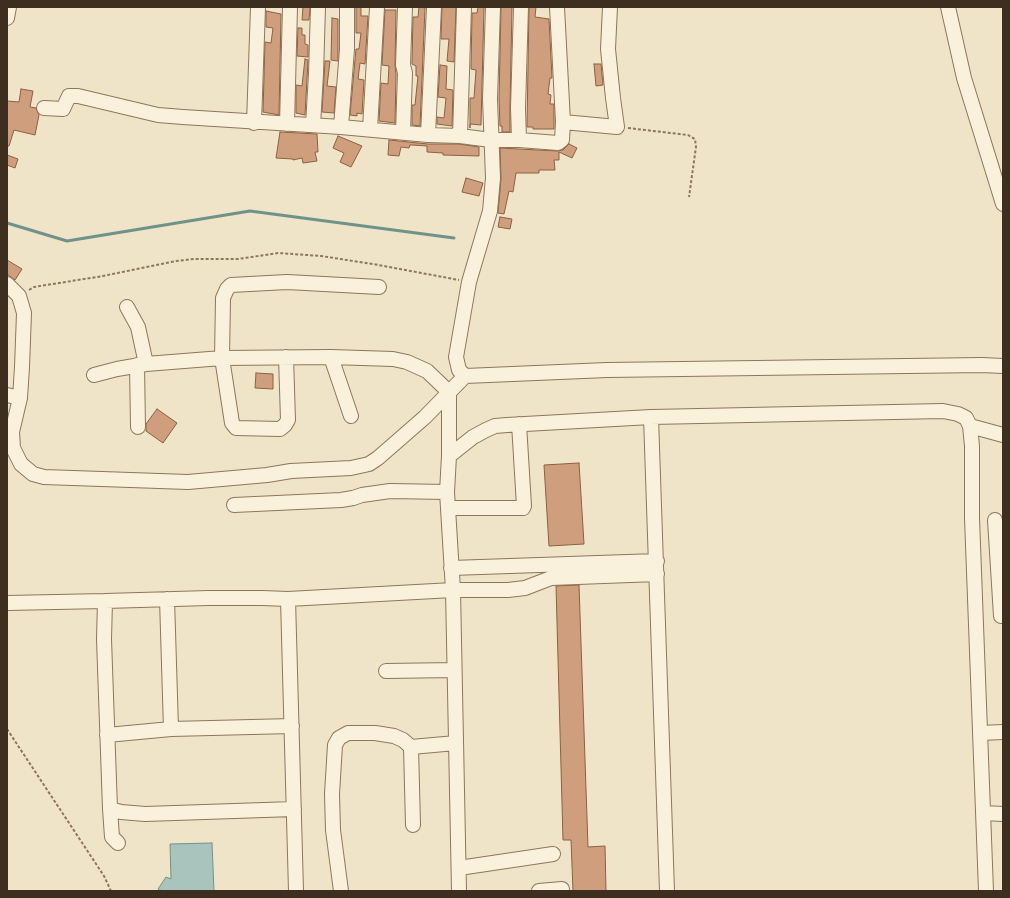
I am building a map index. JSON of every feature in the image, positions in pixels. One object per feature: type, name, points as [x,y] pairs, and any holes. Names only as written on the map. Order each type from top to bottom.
[{"type":"street","points":[[254,123],[258,7]]},
{"type":"street","points":[[287,124],[290,7]]},
{"type":"street","points":[[313,125],[318,7]]},
{"type":"street","points":[[341,127],[347,49],[347,7]]},
{"type":"street","points":[[370,129],[377,7]]},
{"type":"street","points":[[403,132],[406,73],[403,65],[405,7]]},
{"type":"street","points":[[428,134],[434,41],[434,7]]},
{"type":"street","points":[[460,136],[464,7]]},
{"type":"street","points":[[465,376],[459,370],[456,357],[471,276],[490,211],[493,178],[490,100],[493,7]]},
{"type":"street","points":[[519,140],[518,108],[521,7]]},
{"type":"street","points":[[44,108],[62,109],[69,96],[78,96],[158,115],[254,123],[370,129],[491,140],[519,140],[558,143],[562,140],[563,122],[557,7]]},
{"type":"street","points":[[563,122],[617,127],[608,49],[610,7]]},
{"type":"street","points":[[948,7],[964,78],[1003,204]]},
{"type":"street","points":[[286,357],[288,420],[285,425],[280,429],[236,428],[232,423],[222,358],[223,298],[227,289],[231,285],[287,282],[379,287]]},
{"type":"street","points":[[7,284],[20,296],[24,313],[23,353],[13,396],[10,448],[21,464],[32,474],[44,477],[188,482],[267,475],[291,471],[351,468],[369,464],[425,417],[465,376],[607,370],[982,365],[1003,366]]},
{"type":"street","points":[[127,306],[138,327],[142,364],[138,427]]},
{"type":"street","points":[[94,375],[142,364],[222,358],[331,357],[393,359],[407,362],[427,372],[449,392],[449,456],[447,492],[453,590],[459,891]]},
{"type":"street","points":[[331,357],[351,416]]},
{"type":"street","points":[[449,456],[473,437],[486,430],[495,426],[519,424],[652,417],[943,411],[958,414],[966,418],[970,426],[972,446],[972,518],[986,891]]},
{"type":"street","points":[[652,417],[667,891]]},
{"type":"street","points":[[448,508],[523,508],[519,424]]},
{"type":"street","points":[[970,426],[1003,435]]},
{"type":"street","points":[[234,505],[341,500],[390,491],[447,492]]},
{"type":"street","points":[[972,518],[999,521],[1002,615],[976,622]]},
{"type":"street","points":[[452,568],[657,567]]},
{"type":"street","points":[[7,603],[167,599],[288,599],[453,590],[508,590],[525,588],[551,578],[657,567]]},
{"type":"street","points":[[167,599],[172,729]]},
{"type":"street","points":[[288,599],[296,891]]},
{"type":"street","points":[[105,601],[104,639],[110,810],[112,837],[118,843]]},
{"type":"street","points":[[386,671],[454,670]]},
{"type":"street","points":[[107,735],[172,729],[292,726]]},
{"type":"street","points":[[980,732],[1003,732]]},
{"type":"street","points":[[341,891],[333,830],[332,794],[335,745],[339,738],[348,733],[375,733],[394,736],[403,740],[410,747],[413,825]]},
{"type":"street","points":[[410,747],[456,743]]},
{"type":"street","points":[[110,810],[145,814],[294,809]]},
{"type":"street","points":[[984,813],[1003,814]]},
{"type":"street","points":[[459,868],[553,854]]},
{"type":"street","points":[[539,891],[562,889]]},
{"type":"path","points":[[617,127],[688,135],[695,139],[696,147],[689,197]]},
{"type":"path","points":[[20,296],[34,287],[103,276],[176,261],[194,259],[238,259],[278,253],[321,256],[471,276]]},
{"type":"path","points":[[7,729],[104,876],[111,891]]},
{"type":"water","points":[[212,843],[214,891],[162,891],[158,889],[166,877],[171,879],[170,844]]},
{"type":"building","points":[[303,7],[310,7],[309,20],[302,20]]},
{"type":"building","points":[[356,7],[361,7],[361,16],[368,16],[365,64],[360,63],[358,79],[364,80],[362,114],[357,113],[357,116],[350,115],[356,49],[359,49],[361,33],[356,33]]},
{"type":"building","points":[[419,7],[425,8],[420,126],[412,125],[412,105],[415,105],[418,76],[416,76],[416,66],[412,64],[413,17],[418,17]]},
{"type":"building","points":[[442,7],[456,7],[454,62],[447,61],[449,39],[441,39]]},
{"type":"building","points":[[478,7],[484,7],[481,125],[470,124],[470,98],[474,98],[476,70],[471,69],[472,13],[477,13]]},
{"type":"building","points":[[501,7],[512,7],[510,132],[502,132],[502,126],[500,126],[499,99]]},
{"type":"building","points":[[529,7],[536,7],[535,17],[549,19],[552,78],[550,78],[548,94],[551,95],[550,104],[554,104],[554,129],[533,129],[533,127],[527,127]]},
{"type":"building","points":[[385,10],[396,10],[395,123],[379,121],[381,83],[388,84],[389,66],[382,65]]},
{"type":"building","points":[[266,11],[281,14],[279,115],[263,112],[265,42],[271,43],[273,28],[266,27]]},
{"type":"building","points":[[332,18],[338,19],[338,61],[331,60]]},
{"type":"building","points":[[298,28],[302,28],[302,35],[305,35],[305,44],[308,45],[308,57],[297,56]]},
{"type":"building","points":[[305,59],[308,60],[305,115],[296,113],[296,85],[302,86]]},
{"type":"building","points":[[325,61],[330,61],[327,86],[336,87],[334,113],[322,112]]},
{"type":"building","points":[[594,64],[601,64],[603,85],[596,86]]},
{"type":"building","points":[[440,65],[447,66],[446,89],[453,90],[452,126],[437,124],[437,117],[444,118],[446,98],[438,97]]},
{"type":"building","points":[[21,89],[33,91],[30,107],[36,108],[39,115],[35,135],[14,130],[9,146],[7,146],[7,101],[19,102]]},
{"type":"building","points":[[280,132],[317,134],[318,152],[315,152],[317,161],[303,163],[302,158],[293,160],[276,158]]},
{"type":"building","points":[[338,136],[362,146],[351,167],[340,162],[344,153],[333,148]]},
{"type":"building","points":[[389,140],[428,144],[459,144],[479,147],[479,156],[443,155],[443,153],[427,152],[427,146],[412,145],[410,145],[409,148],[401,147],[399,156],[388,155]]},
{"type":"building","points":[[569,144],[577,148],[572,158],[559,152],[559,160],[554,160],[555,170],[539,170],[539,173],[516,173],[513,192],[509,191],[504,214],[498,213],[501,179],[500,148],[557,151],[563,150]]},
{"type":"building","points":[[7,155],[18,159],[15,168],[7,165]]},
{"type":"building","points":[[466,178],[483,183],[479,196],[462,192]]},
{"type":"building","points":[[500,217],[512,219],[510,229],[498,227]]},
{"type":"building","points":[[7,260],[22,269],[15,280],[7,274]]},
{"type":"building","points":[[256,373],[273,374],[273,389],[255,388]]},
{"type":"building","points":[[157,409],[177,423],[163,443],[146,431],[146,424]]},
{"type":"building","points":[[579,463],[584,544],[549,546],[544,465]]},
{"type":"building","points":[[579,585],[588,847],[605,846],[606,891],[573,891],[571,840],[563,840],[556,586]]},
{"type":"waterway","points":[[7,223],[67,241],[250,211],[454,238]]}]
